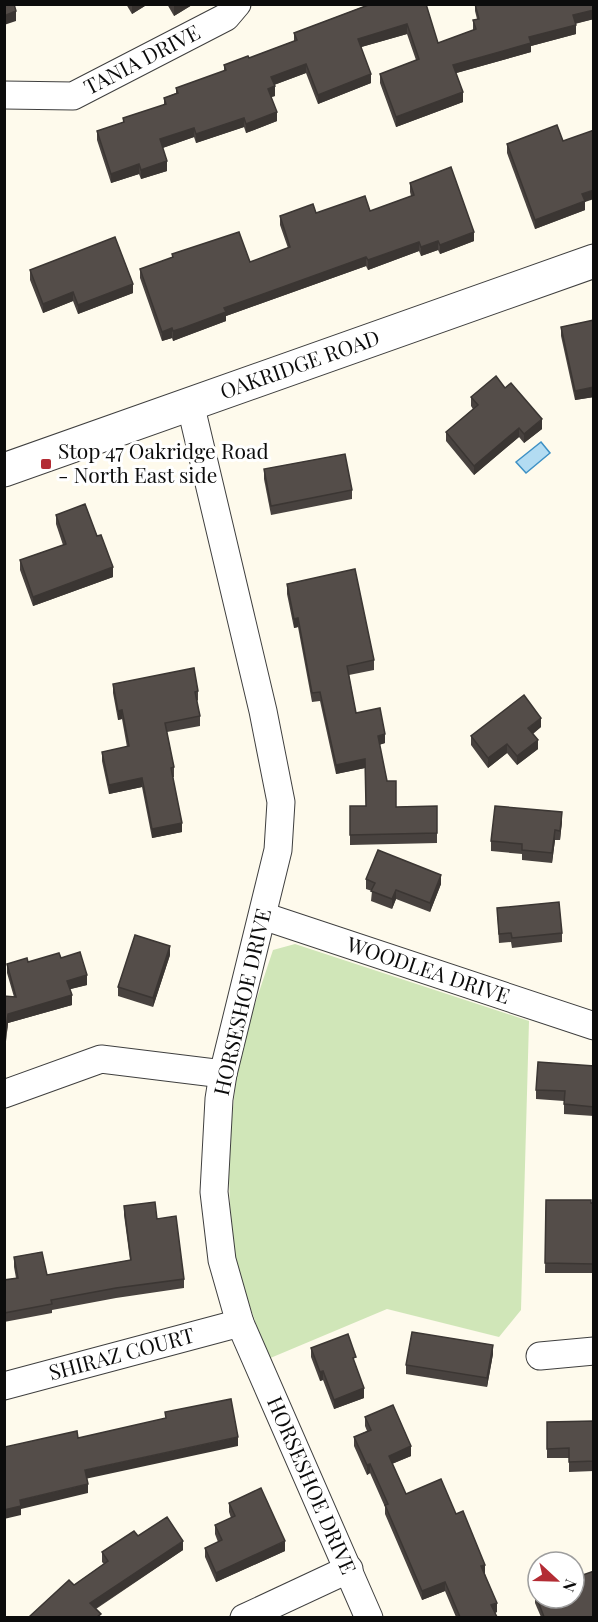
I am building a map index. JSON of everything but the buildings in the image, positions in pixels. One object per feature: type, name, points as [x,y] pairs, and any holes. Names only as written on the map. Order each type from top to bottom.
[{"type":"street","name":"TANIA DRIVE","points":[[4,95],[73,96],[226,16],[237,4]]},
{"type":"street","name":"OAKRIDGE ROAD","points":[[4,470],[594,261]]},
{"type":"street","name":"HORSESHOE DRIVE","points":[[190,403],[263,711],[281,802],[278,850],[223,1074],[219,1099],[214,1192],[222,1260],[240,1323],[369,1617]]},
{"type":"street","name":"WOODLEA DRIVE","points":[[263,916],[594,1026]]},
{"type":"street","points":[[4,1094],[101,1059],[223,1074]]},
{"type":"street","name":"SHIRAZ COURT","points":[[4,1386],[240,1323]]},
{"type":"street","points":[[540,1356],[594,1351]]},
{"type":"street","points":[[244,1617],[349,1569]]},
{"type":"green space","points":[[295,944],[529,1021],[521,1310],[499,1337],[387,1309],[268,1359],[232,1254],[228,1154],[239,1052],[273,950]]},
{"type":"water","points":[[541,442],[550,453],[526,473],[516,462]]},
{"type":"place","name":"Stop 47 Oakridge Road - North East side","points":[[46,464]]}]
